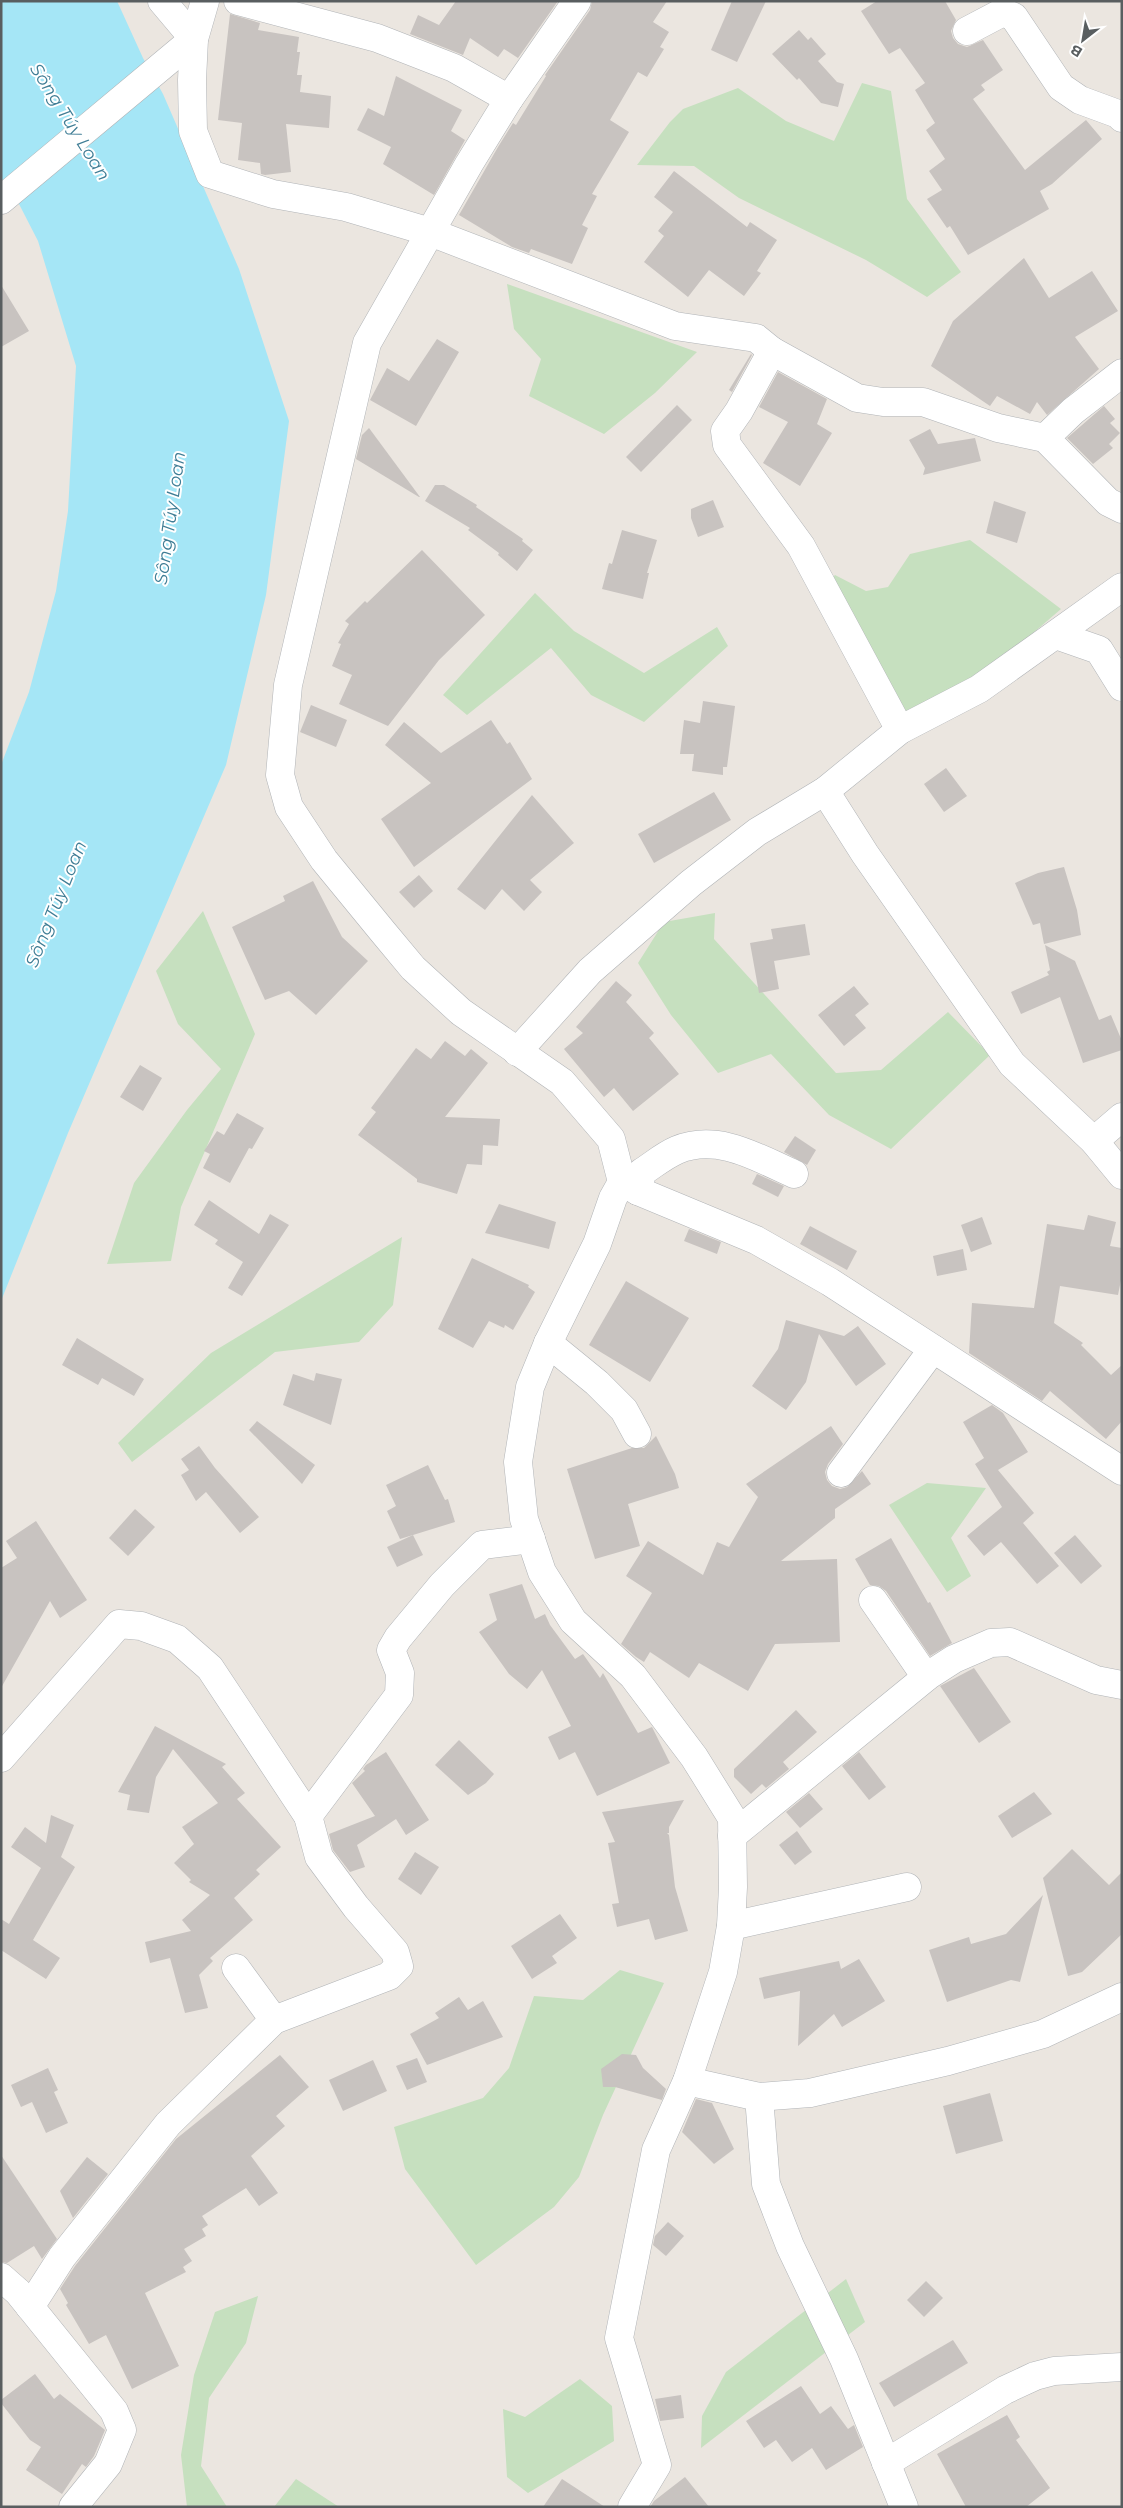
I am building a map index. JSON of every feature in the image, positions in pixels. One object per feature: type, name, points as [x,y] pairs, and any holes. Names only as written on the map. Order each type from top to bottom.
[{"type":"street","points":[[162,1],[194,38]]},
{"type":"street","points":[[205,1],[194,38],[193,131],[210,174],[273,194],[346,207],[430,232],[675,326],[756,338],[772,351],[857,398],[883,402],[923,402],[998,428],[1045,438],[1108,502],[1122,509]]},
{"type":"street","points":[[238,1],[377,38],[454,68],[509,98]]},
{"type":"street","points":[[577,1],[509,98],[367,343],[288,685],[280,775],[289,807],[324,860],[413,968],[461,1012],[562,1082],[612,1139],[630,1186],[756,1240],[830,1282],[1122,1472]]},
{"type":"street","points":[[967,31],[1003,12],[1014,17],[1061,87],[1080,100],[1120,115]]},
{"type":"street","points":[[1,200],[194,38]]},
{"type":"street","points":[[772,351],[744,403],[725,431],[727,445],[800,546],[900,730]]},
{"type":"street","points":[[1045,438],[1072,411],[1122,373]]},
{"type":"street","points":[[517,1052],[590,971],[691,883],[757,832],[826,791],[900,730],[978,689],[1122,587]]},
{"type":"street","points":[[1056,635],[1099,650],[1122,687]]},
{"type":"street","points":[[826,791],[865,854],[1012,1064],[1094,1141],[1122,1174]]},
{"type":"street","points":[[1094,1141],[1122,1117]]},
{"type":"street","points":[[632,2507],[657,2465],[620,2338],[656,2150],[687,2081],[723,1972],[731,1926],[733,1887],[732,1818],[694,1757],[633,1676],[573,1620],[542,1572],[524,1519],[518,1462],[530,1387],[548,1343],[597,1244],[613,1198],[630,1186],[642,1172],[677,1150],[700,1144],[731,1146],[794,1174]]},
{"type":"street","points":[[548,1343],[597,1383],[624,1410],[637,1434]]},
{"type":"street","points":[[841,1473],[933,1349]]},
{"type":"street","points":[[308,1816],[399,1695],[400,1673],[391,1650],[398,1638],[442,1585],[482,1545],[531,1539]]},
{"type":"street","points":[[873,1600],[926,1677]]},
{"type":"street","points":[[1,1758],[119,1624],[141,1626],[177,1639],[210,1668],[308,1816],[319,1857],[356,1907],[395,1952],[399,1966],[389,1976],[274,2020],[168,2124],[62,2257],[30,2307]]},
{"type":"street","points":[[732,1836],[926,1677],[954,1659],[991,1643],[1010,1642],[1096,1680],[1122,1685]]},
{"type":"street","points":[[731,1926],[907,1887]]},
{"type":"street","points":[[236,1968],[274,2020]]},
{"type":"street","points":[[687,2081],[759,2097],[810,2092],[948,2061],[1043,2034],[1121,1999]]},
{"type":"street","points":[[759,2097],[766,2184],[790,2246],[844,2359],[904,2507]]},
{"type":"street","points":[[1,2277],[30,2307],[114,2411],[122,2430],[108,2464],[73,2507]]},
{"type":"street","points":[[886,2463],[1005,2390],[1035,2376],[1054,2371],[1122,2367]]},
{"type":"green space","points":[[862,83],[891,91],[907,199],[961,272],[927,297],[866,260],[739,198],[694,166],[637,165],[670,122],[683,109],[738,88],[786,121],[834,141]]},
{"type":"green space","points":[[507,284],[697,352],[655,393],[604,434],[529,396],[541,359],[514,329]]},
{"type":"green space","points":[[970,540],[1061,609],[975,683],[887,725],[817,593],[835,575],[866,591],[888,587],[910,554]]},
{"type":"green space","points":[[535,593],[574,631],[644,673],[717,627],[728,646],[644,722],[591,695],[551,648],[467,715],[443,695]]},
{"type":"green space","points":[[203,911],[255,1034],[181,1207],[171,1261],[107,1264],[134,1183],[187,1110],[221,1069],[178,1024],[156,971]]},
{"type":"green space","points":[[715,913],[714,939],[836,1073],[881,1070],[948,1012],[990,1055],[891,1149],[829,1115],[771,1054],[718,1073],[671,1015],[638,963],[664,922]]},
{"type":"green space","points":[[402,1237],[393,1305],[359,1342],[275,1352],[132,1462],[118,1443],[211,1353]]},
{"type":"green space","points":[[927,1483],[986,1488],[951,1538],[971,1576],[947,1592],[889,1505]]},
{"type":"green space","points":[[620,1970],[664,1983],[603,2115],[579,2177],[554,2207],[476,2265],[405,2169],[394,2127],[483,2098],[509,2068],[534,1996],[583,2000]]},
{"type":"green space","points":[[846,2279],[865,2322],[701,2448],[702,2416],[726,2372]]},
{"type":"green space","points":[[258,2296],[246,2343],[209,2398],[201,2466],[227,2507],[187,2507],[181,2455],[194,2375],[215,2312]]},
{"type":"green space","points":[[580,2379],[612,2406],[614,2441],[528,2493],[507,2477],[503,2409],[525,2417]]},
{"type":"green space","points":[[296,2479],[336,2505],[339,2507],[274,2507]]},
{"type":"water","name":"Sông Túy Loan","points":[[1,1],[117,1],[143,58],[163,94],[239,269],[289,421],[266,595],[226,765],[68,1133],[1,1301],[1,765],[29,692],[56,591],[68,511],[76,366],[38,241],[19,204],[1,178]]},
{"type":"building","points":[[456,1],[558,1],[518,58],[504,49],[498,57],[470,38],[463,55],[410,34],[418,15],[439,25]]},
{"type":"building","points":[[592,1],[667,1],[653,22],[669,32],[660,47],[664,49],[647,77],[638,72],[610,120],[629,132],[592,194],[597,196],[582,225],[588,228],[572,264],[531,249],[529,253],[512,247],[459,215],[513,123],[516,125],[545,75],[590,10]]},
{"type":"building","points":[[732,1],[766,1],[737,62],[711,50]]},
{"type":"building","points":[[877,1],[945,1],[956,20],[951,31],[953,38],[958,44],[967,47],[983,40],[1003,70],[981,85],[985,90],[973,99],[1025,170],[1086,120],[1102,139],[1052,184],[1040,191],[1049,209],[968,255],[950,226],[947,228],[927,199],[942,190],[929,171],[945,159],[926,130],[935,123],[915,90],[925,83],[900,48],[889,54],[861,11]]},
{"type":"building","points":[[230,14],[260,23],[258,30],[299,37],[297,52],[300,52],[297,75],[302,75],[300,92],[331,96],[329,128],[286,124],[291,172],[265,175],[261,174],[260,163],[238,160],[242,123],[218,120]]},
{"type":"building","points":[[799,30],[808,40],[811,37],[826,54],[818,61],[837,82],[844,84],[838,107],[821,103],[799,78],[797,80],[772,54]]},
{"type":"building","points":[[396,76],[462,110],[451,131],[465,140],[434,195],[383,164],[391,147],[357,130],[368,108],[384,116]]},
{"type":"building","points":[[674,171],[747,227],[750,222],[777,240],[757,271],[761,273],[744,296],[709,270],[688,297],[644,262],[664,236],[658,231],[673,212],[654,197]]},
{"type":"building","points":[[1024,258],[1049,298],[1092,271],[1118,311],[1075,337],[1099,369],[1047,415],[1037,402],[1030,414],[997,396],[990,406],[931,366],[953,321]]},
{"type":"building","points":[[1,285],[29,331],[1,347]]},
{"type":"building","points":[[437,339],[459,352],[416,426],[370,400],[387,368],[409,381]]},
{"type":"building","points":[[752,355],[732,392],[729,390]]},
{"type":"building","points":[[778,372],[827,399],[817,424],[832,433],[800,486],[763,463],[788,422],[759,407]]},
{"type":"building","points":[[677,405],[692,420],[641,472],[626,457]]},
{"type":"building","points":[[1104,406],[1115,419],[1110,423],[1120,433],[1109,444],[1113,448],[1093,464],[1067,438]]},
{"type":"building","points":[[369,428],[420,497],[356,459],[362,435]]},
{"type":"building","points":[[930,429],[938,444],[975,438],[981,461],[923,475],[925,468],[909,440]]},
{"type":"building","points":[[435,485],[444,485],[477,505],[476,507],[523,539],[522,541],[533,550],[517,571],[498,555],[499,553],[468,530],[470,528],[425,501]]},
{"type":"building","points":[[713,500],[724,527],[698,537],[691,518],[691,509]]},
{"type":"building","points":[[994,501],[1026,512],[1017,543],[986,533]]},
{"type":"building","points":[[622,530],[657,540],[647,573],[649,573],[643,599],[602,589],[609,563],[612,564]]},
{"type":"building","points":[[422,550],[485,615],[439,660],[388,726],[339,704],[352,675],[332,666],[341,644],[338,643],[349,624],[345,621],[365,601],[367,603]]},
{"type":"building","points":[[703,701],[735,706],[727,767],[723,767],[723,775],[692,771],[694,754],[680,754],[684,720],[700,723]]},
{"type":"building","points":[[311,705],[347,720],[336,747],[300,732]]},
{"type":"building","points":[[491,720],[507,744],[510,742],[532,779],[414,867],[381,819],[431,783],[385,745],[404,722],[441,753]]},
{"type":"building","points":[[946,768],[967,796],[944,812],[924,784]]},
{"type":"building","points":[[714,792],[731,820],[654,863],[638,834]]},
{"type":"building","points":[[532,795],[574,843],[530,880],[542,892],[524,911],[502,889],[485,910],[457,889]]},
{"type":"building","points":[[1064,867],[1077,910],[1081,935],[1044,944],[1040,923],[1033,925],[1015,883],[1038,873]]},
{"type":"building","points":[[419,875],[433,891],[414,908],[399,892]]},
{"type":"building","points":[[313,881],[342,937],[368,961],[316,1015],[289,991],[265,1000],[232,927],[285,901],[283,896]]},
{"type":"building","points":[[805,924],[810,955],[774,961],[779,989],[759,993],[750,943],[773,939],[771,929]]},
{"type":"building","points":[[1045,945],[1075,961],[1099,1020],[1111,1015],[1122,1041],[1122,1050],[1083,1063],[1060,997],[1021,1014],[1011,992],[1049,975],[1047,972],[1050,970]]},
{"type":"building","points":[[616,981],[632,995],[626,1002],[654,1033],[649,1038],[679,1074],[633,1111],[614,1088],[604,1097],[564,1049],[583,1033],[576,1027]]},
{"type":"building","points":[[854,986],[869,1004],[855,1015],[866,1028],[844,1046],[818,1015]]},
{"type":"building","points":[[445,1041],[465,1056],[471,1049],[488,1063],[445,1117],[500,1119],[498,1146],[483,1145],[482,1165],[467,1164],[457,1194],[417,1182],[417,1179],[358,1135],[376,1112],[371,1108],[416,1048],[431,1059]]},
{"type":"building","points":[[140,1065],[162,1078],[143,1111],[120,1097]]},
{"type":"building","points":[[237,1113],[264,1128],[252,1149],[249,1148],[230,1183],[203,1168],[210,1154],[204,1151],[217,1131],[224,1135]]},
{"type":"building","points":[[795,1136],[816,1150],[807,1165],[784,1152]]},
{"type":"building","points":[[757,1174],[784,1186],[778,1197],[752,1184]]},
{"type":"building","points":[[209,1200],[259,1234],[270,1214],[289,1225],[242,1296],[228,1288],[243,1262],[215,1244],[218,1240],[194,1225]]},
{"type":"building","points":[[499,1204],[556,1222],[549,1249],[485,1233]]},
{"type":"building","points":[[1088,1215],[1116,1222],[1110,1246],[1122,1248],[1122,1275],[1118,1295],[1060,1286],[1054,1323],[1083,1343],[1081,1345],[1111,1375],[1122,1365],[1122,1421],[1106,1439],[1050,1391],[1042,1401],[969,1353],[972,1303],[1034,1308],[1047,1224],[1084,1230]]},
{"type":"building","points":[[982,1217],[992,1244],[971,1252],[961,1225]]},
{"type":"building","points":[[810,1226],[857,1251],[847,1270],[800,1244]]},
{"type":"building","points":[[689,1229],[721,1242],[717,1254],[684,1241]]},
{"type":"building","points":[[963,1249],[967,1270],[937,1276],[933,1256]]},
{"type":"building","points":[[472,1258],[529,1285],[528,1287],[535,1292],[513,1330],[505,1325],[504,1328],[489,1321],[473,1348],[438,1329]]},
{"type":"building","points":[[626,1281],[689,1318],[650,1382],[589,1345]]},
{"type":"building","points":[[786,1320],[844,1336],[858,1326],[886,1364],[856,1386],[819,1334],[806,1382],[786,1410],[752,1386],[778,1349]]},
{"type":"building","points":[[77,1338],[144,1379],[134,1396],[102,1378],[98,1385],[62,1365]]},
{"type":"building","points":[[316,1373],[342,1379],[331,1425],[283,1405],[293,1374],[314,1381]]},
{"type":"building","points":[[992,1405],[1003,1413],[1028,1452],[998,1470],[1034,1513],[1023,1523],[1059,1566],[1037,1584],[1001,1542],[984,1556],[967,1536],[1002,1507],[975,1464],[984,1458],[963,1422]]},
{"type":"building","points":[[257,1421],[315,1465],[302,1484],[249,1430]]},
{"type":"building","points":[[831,1426],[843,1444],[828,1464],[825,1472],[827,1480],[832,1486],[840,1489],[847,1487],[862,1471],[871,1484],[835,1509],[835,1518],[781,1561],[837,1559],[840,1642],[775,1644],[748,1691],[699,1663],[689,1678],[650,1652],[644,1662],[621,1644],[652,1593],[626,1576],[648,1541],[703,1575],[717,1542],[729,1547],[758,1497],[746,1484]]},
{"type":"building","points":[[656,1436],[675,1474],[679,1488],[628,1504],[640,1546],[595,1559],[567,1469],[632,1448],[644,1448]]},
{"type":"building","points":[[199,1446],[215,1468],[259,1517],[240,1533],[206,1492],[196,1501],[181,1475],[189,1470],[181,1459]]},
{"type":"building","points":[[428,1465],[445,1500],[448,1499],[455,1522],[400,1539],[387,1511],[396,1506],[386,1485]]},
{"type":"building","points":[[135,1509],[155,1527],[128,1556],[109,1538]]},
{"type":"building","points":[[36,1521],[87,1600],[60,1618],[50,1601],[1,1688],[1,1568],[17,1558],[6,1541]]},
{"type":"building","points":[[413,1535],[423,1555],[397,1567],[387,1547]]},
{"type":"building","points":[[1075,1535],[1102,1566],[1081,1584],[1054,1553]]},
{"type":"building","points":[[891,1538],[928,1603],[930,1602],[952,1643],[930,1656],[886,1591],[879,1586],[870,1585],[855,1559]]},
{"type":"building","points":[[522,1584],[535,1619],[545,1614],[550,1625],[575,1659],[583,1654],[600,1678],[603,1673],[638,1733],[652,1727],[670,1763],[597,1796],[575,1752],[559,1760],[548,1737],[571,1726],[542,1670],[527,1689],[509,1674],[479,1632],[497,1620],[489,1594]]},
{"type":"building","points":[[974,1668],[1011,1722],[979,1743],[940,1686]]},
{"type":"building","points":[[796,1710],[817,1732],[783,1762],[789,1769],[766,1788],[762,1784],[751,1794],[734,1777],[734,1769]]},
{"type":"building","points":[[155,1726],[226,1764],[222,1767],[245,1793],[237,1799],[281,1847],[256,1870],[260,1874],[234,1898],[253,1920],[210,1958],[213,1961],[199,1975],[208,2008],[185,2013],[170,1958],[150,1963],[145,1942],[191,1931],[182,1920],[210,1895],[189,1882],[191,1880],[174,1863],[194,1844],[182,1827],[218,1803],[173,1749],[156,1777],[149,1813],[127,1810],[130,1795],[118,1792]]},
{"type":"building","points":[[459,1740],[494,1774],[486,1783],[468,1795],[435,1765]]},
{"type":"building","points":[[386,1752],[429,1820],[406,1835],[396,1819],[357,1845],[365,1867],[350,1872],[333,1850],[329,1834],[375,1816],[352,1783],[365,1771],[363,1769],[366,1765]]},
{"type":"building","points":[[859,1752],[886,1787],[869,1800],[842,1766]]},
{"type":"building","points":[[1034,1792],[1052,1814],[1012,1838],[998,1816]]},
{"type":"building","points":[[809,1793],[823,1809],[800,1828],[786,1812]]},
{"type":"building","points":[[684,1800],[669,1827],[669,1833],[667,1833],[669,1835],[675,1887],[688,1931],[655,1940],[649,1919],[617,1927],[612,1904],[619,1903],[608,1843],[615,1842],[602,1812]]},
{"type":"building","points":[[51,1815],[74,1825],[61,1857],[75,1867],[33,1940],[60,1958],[46,1979],[1,1950],[1,1919],[9,1924],[41,1868],[11,1847],[25,1827],[46,1843]]},
{"type":"building","points":[[797,1831],[812,1852],[795,1865],[779,1845]]},
{"type":"building","points":[[1072,1849],[1109,1885],[1122,1872],[1122,1934],[1082,1972],[1068,1976],[1043,1878]]},
{"type":"building","points":[[415,1852],[439,1867],[421,1895],[398,1879]]},
{"type":"building","points":[[1043,1895],[1020,1982],[1011,1980],[947,2002],[929,1950],[969,1937],[971,1944],[1006,1934]]},
{"type":"building","points":[[560,1914],[577,1938],[552,1956],[557,1963],[532,1979],[511,1946]]},
{"type":"building","points":[[859,1959],[885,2001],[842,2027],[834,2014],[798,2046],[800,1991],[764,1999],[759,1978],[839,1961],[841,1969]]},
{"type":"building","points":[[459,1997],[468,2010],[483,2001],[503,2037],[427,2065],[410,2034],[439,2018],[435,2013]]},
{"type":"building","points":[[622,2054],[636,2055],[643,2068],[666,2089],[662,2100],[615,2087],[603,2087],[601,2069]]},
{"type":"building","points":[[280,2055],[309,2087],[276,2116],[285,2126],[251,2156],[278,2193],[259,2206],[246,2188],[202,2216],[208,2225],[202,2229],[206,2236],[184,2249],[192,2261],[183,2267],[186,2272],[145,2293],[179,2366],[132,2389],[106,2335],[89,2344],[66,2305],[68,2303],[60,2289],[75,2266],[176,2139]]},
{"type":"building","points":[[417,2058],[427,2082],[407,2090],[396,2066]]},
{"type":"building","points":[[373,2060],[387,2091],[343,2111],[329,2080]]},
{"type":"building","points":[[48,2068],[58,2090],[54,2092],[68,2123],[46,2133],[32,2102],[21,2107],[11,2085]]},
{"type":"building","points":[[990,2093],[1003,2141],[956,2154],[943,2106]]},
{"type":"building","points":[[696,2099],[712,2103],[734,2149],[714,2164],[682,2132]]},
{"type":"building","points":[[1,2155],[57,2239],[42,2259],[34,2246],[7,2263],[1,2262]]},
{"type":"building","points":[[87,2157],[108,2174],[73,2218],[60,2191]]},
{"type":"building","points":[[668,2222],[684,2236],[666,2256],[653,2245],[655,2236]]},
{"type":"building","points":[[926,2281],[943,2298],[924,2317],[907,2300]]},
{"type":"building","points":[[953,2340],[968,2363],[894,2407],[879,2383]]},
{"type":"building","points":[[35,2374],[54,2399],[60,2394],[105,2430],[94,2456],[86,2467],[82,2464],[62,2494],[26,2470],[41,2447],[30,2440],[1,2403],[1,2400]]},
{"type":"building","points":[[801,2386],[820,2414],[831,2406],[848,2429],[854,2425],[863,2447],[826,2470],[812,2448],[792,2462],[776,2440],[764,2448],[746,2421]]},
{"type":"building","points":[[681,2395],[684,2418],[660,2421],[655,2399]]},
{"type":"building","points":[[1007,2415],[1020,2437],[1016,2440],[1050,2488],[1026,2507],[966,2507],[937,2454]]},
{"type":"building","points":[[685,2477],[709,2507],[650,2507],[654,2501]]},
{"type":"building","points":[[562,2479],[605,2507],[543,2507]]}]
